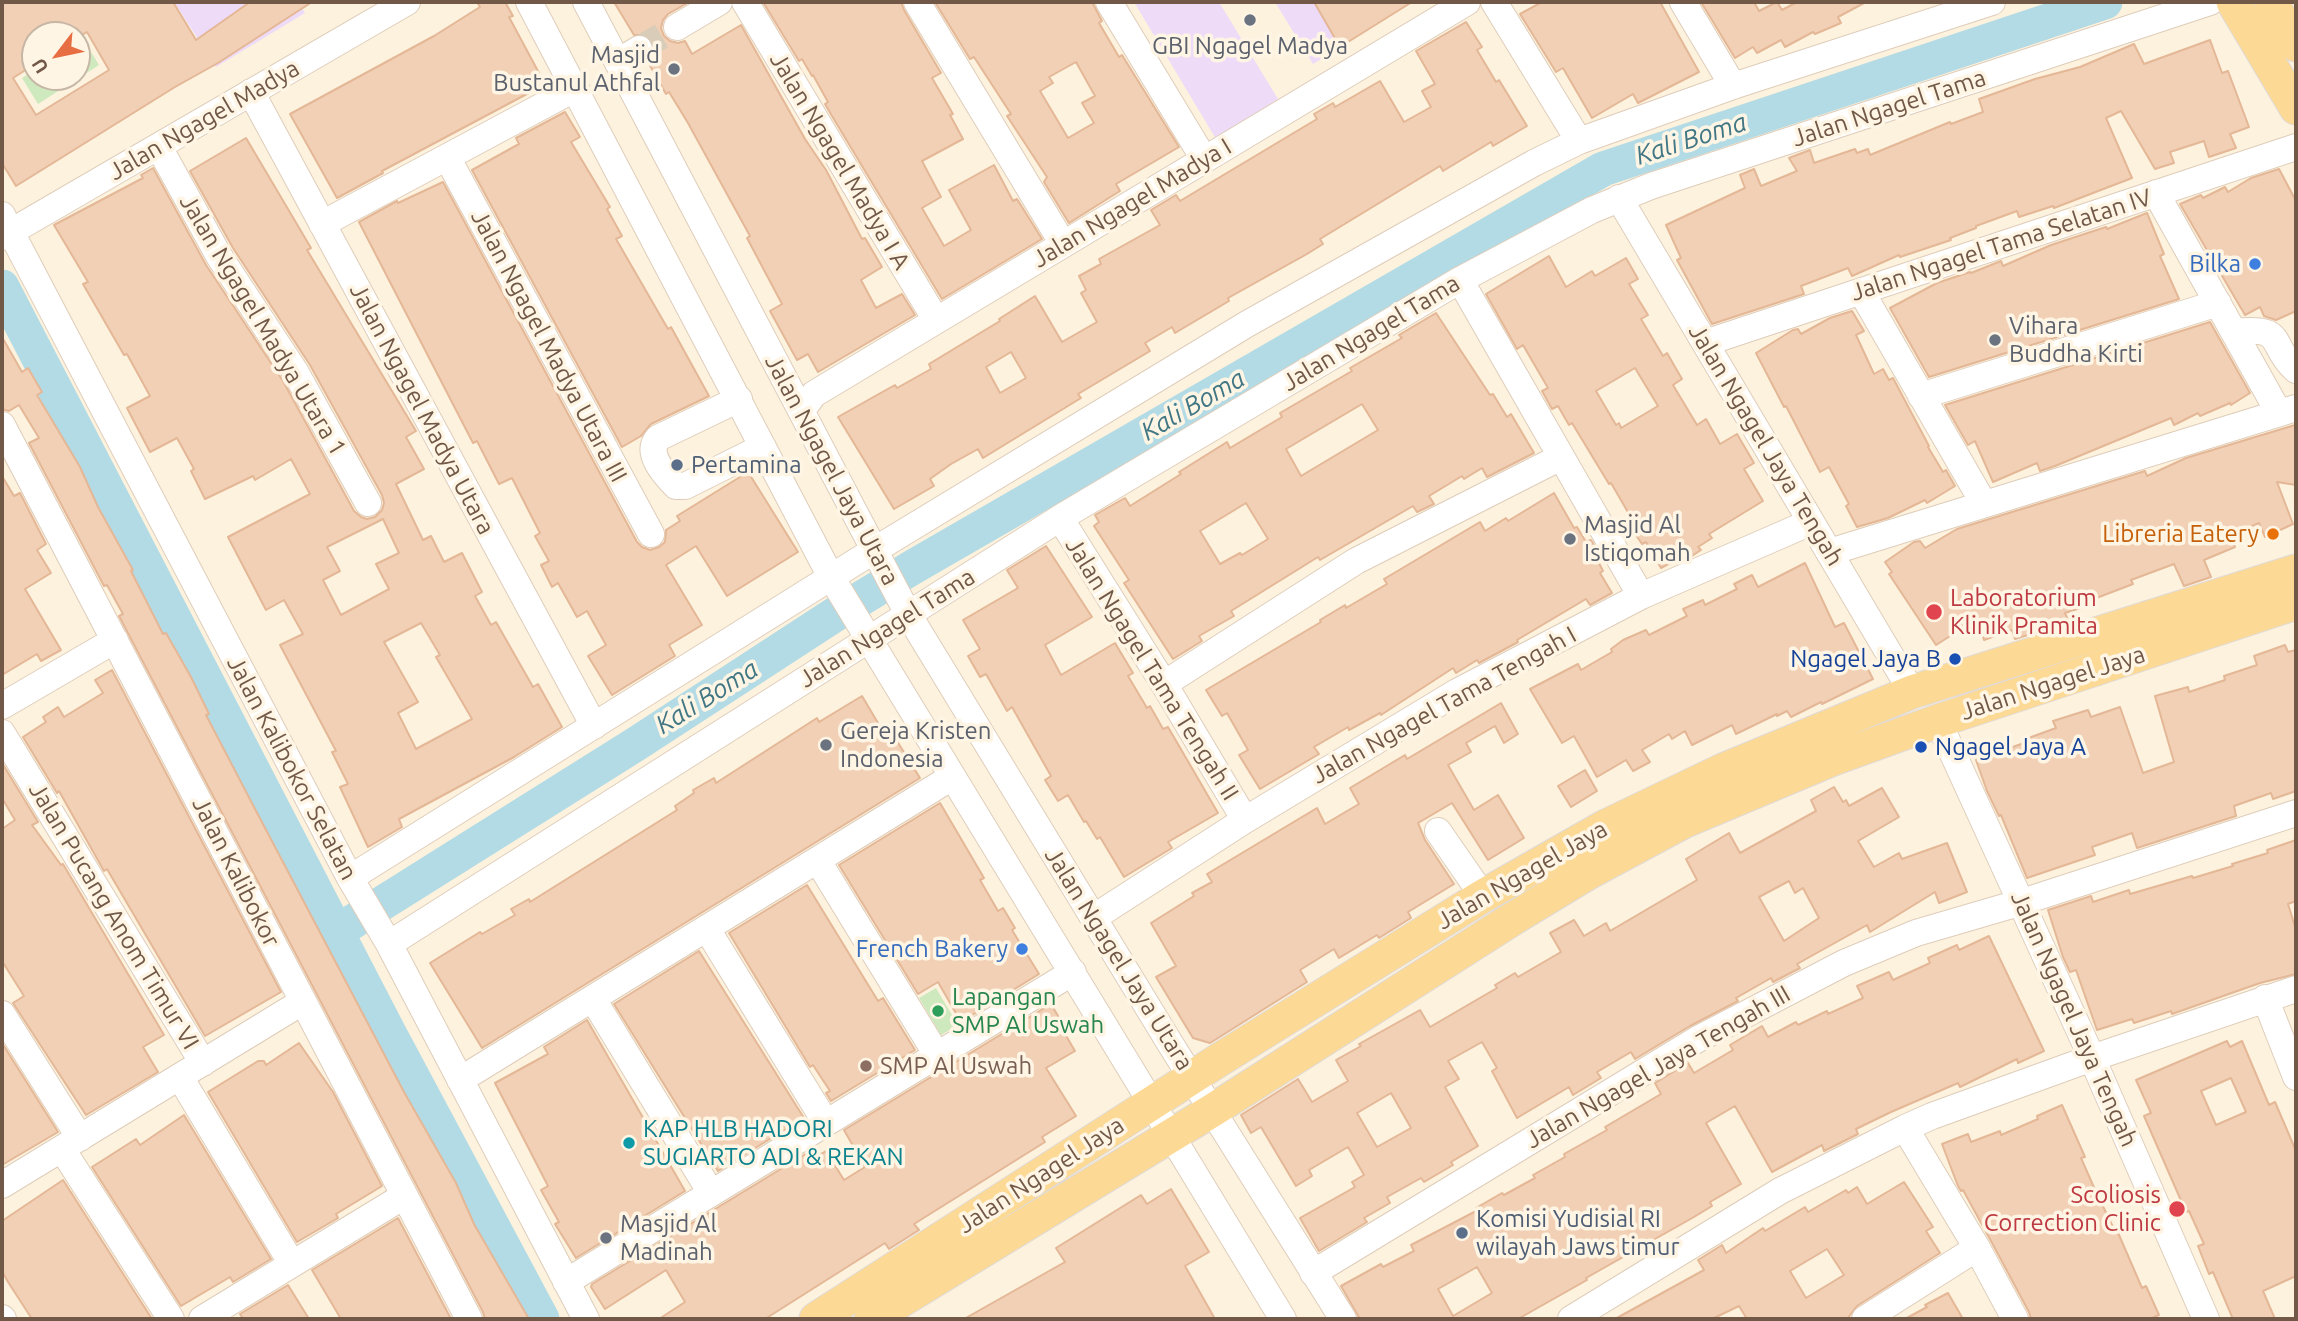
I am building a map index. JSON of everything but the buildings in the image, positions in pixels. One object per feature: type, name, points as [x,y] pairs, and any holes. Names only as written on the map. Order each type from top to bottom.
[{"type":"main road","points":[[2233,2],[2296,108]]},
{"type":"main road","points":[[2271,2],[2296,45]]},
{"type":"main road","name":"Jalan Ngagel Jaya","points":[[816,1319],[1192,1077],[1575,842],[1683,788],[1912,692],[2296,571]]},
{"type":"main road","name":"Jalan Ngagel Jaya","points":[[871,1319],[1173,1135],[1514,918],[1590,872],[1673,827],[1731,800],[1938,720],[2296,603]]},
{"type":"main road","points":[[1575,842],[1590,872]]},
{"type":"street","name":"Jalan Ngagel Madya","points":[[5,228],[159,147],[407,2]]},
{"type":"street","name":"Jalan Ngagel Jaya Utara","points":[[529,2],[834,582],[1173,1135],[1275,1317]]},
{"type":"street","name":"Jalan Ngagel Jaya Utara","points":[[586,2],[628,56],[802,410],[904,606],[1093,918],[1343,1319]]},
{"type":"street","points":[[677,27],[719,2]]},
{"type":"street","name":"Jalan Ngagel Madya I A","points":[[745,2],[936,320]]},
{"type":"street","points":[[917,2],[1063,244]]},
{"type":"street","points":[[1109,2],[1204,159]]},
{"type":"street","name":"Jalan Ngagel Madya I","points":[[802,410],[814,394],[1467,2]]},
{"type":"street","points":[[1494,2],[1579,141]]},
{"type":"street","points":[[1683,2],[1733,86]]},
{"type":"street","points":[[353,883],[594,726],[834,582],[1247,324],[1534,163],[1579,141],[1733,86],[1992,2]]},
{"type":"street","name":"Jalan Ngagel Tama","points":[[385,939],[904,606],[1060,518],[1460,280],[1592,210],[1619,198],[2210,2]]},
{"type":"street","points":[[322,224],[576,88]]},
{"type":"street","name":"Jalan Ngagel Madya Utara","points":[[251,92],[594,726]]},
{"type":"street","name":"Jalan Ngagel Madya Utara 1","points":[[159,147],[219,256],[296,373],[368,503]]},
{"type":"street","name":"Jalan Ngagel Tama Selatan IV","points":[[1705,343],[2296,147]]},
{"type":"street","name":"Jalan Ngagel Madya Utara III","points":[[447,157],[651,534]]},
{"type":"street","points":[[1830,552],[2288,410],[2240,343],[2156,193]]},
{"type":"street","name":"Jalan Ngagel Jaya Tengah","points":[[1619,198],[1912,692]]},
{"type":"street","name":"Jalan Kalibokor Selatan","points":[[5,228],[353,883],[470,1074],[566,1282],[586,1319]]},
{"type":"street","points":[[1460,280],[1641,596]]},
{"type":"street","points":[[1861,291],[1984,504]]},
{"type":"street","points":[[1921,396],[2218,303]]},
{"type":"street","points":[[2240,343],[2286,331],[2290,365],[2296,370]]},
{"type":"street","points":[[739,399],[658,438],[653,444],[653,451],[665,475],[676,486],[685,485],[763,447]]},
{"type":"street","name":"Jalan Kalibokor","points":[[2,425],[469,1319]]},
{"type":"street","points":[[1164,684],[1365,557],[1561,457]]},
{"type":"street","name":"Jalan Ngagel Tama Tengah II","points":[[1060,518],[1245,820]]},
{"type":"street","name":"Jalan Ngagel Tama Tengah I","points":[[1093,918],[1245,820],[1448,697],[1641,596],[1811,522]]},
{"type":"street","points":[[2,706],[115,640]]},
{"type":"street","name":"Jalan Ngagel Jaya Tengah","points":[[1938,720],[2092,1058],[2206,1319]]},
{"type":"street","name":"Jalan Pucang Anom Timur VI","points":[[2,733],[204,1063]]},
{"type":"street","points":[[470,1074],[953,778]]},
{"type":"street","name":"Jalan Ngagel Jaya Tengah III","points":[[1313,1273],[1691,1043],[1843,963],[1916,933],[2022,902],[2296,813]]},
{"type":"street","points":[[1438,831],[1483,896]]},
{"type":"street","points":[[818,861],[937,1055]]},
{"type":"street","points":[[707,929],[826,1123]]},
{"type":"street","points":[[566,1282],[1073,972]]},
{"type":"street","points":[[1571,1319],[1780,1191],[1905,1128],[2092,1058],[2296,989]]},
{"type":"street","points":[[2264,998],[2296,1077]]},
{"type":"street","points":[[593,999],[711,1193]]},
{"type":"street","points":[[2,1185],[302,1002]]},
{"type":"street","points":[[2,1014],[71,1143],[171,1319]]},
{"type":"street","points":[[180,1077],[292,1264]]},
{"type":"street","points":[[1905,1128],[1977,1248],[2015,1319]]},
{"type":"street","points":[[202,1319],[404,1196]]},
{"type":"street","points":[[1865,1319],[1977,1248]]},
{"type":"shaded area","points":[[174,2],[298,2],[305,13],[216,67]]},
{"type":"shaded area","points":[[1134,2],[1219,2],[1278,99],[1216,139]]},
{"type":"shaded area","points":[[1275,2],[1412,2],[1313,64]]},
{"type":"green space","points":[[91,52],[99,65],[91,70]]},
{"type":"green space","points":[[30,91],[58,91],[38,104]]},
{"type":"green space","name":"Lapangan SMP Al Uswah","points":[[936,988],[958,1025],[941,1035],[919,998]]},
{"type":"waterway","name":"Kali Boma","points":[[338,931],[913,567],[1603,169],[2105,2]]},
{"type":"waterway","points":[[2,287],[389,1033],[542,1319]]},
{"type":"tunnel","points":[[639,49],[677,27]]},
{"type":"place","name":"GBI Ngagel Madya","points":[[1250,20]]},
{"type":"place","name":"Masjid Bustanul Athfal","points":[[674,69]]},
{"type":"place","name":"Bilka","points":[[2255,264]]},
{"type":"place","name":"Vihara Buddha Kirti","points":[[1995,340]]},
{"type":"place","name":"Pertamina","points":[[677,465]]},
{"type":"place","name":"Libreria Eatery","points":[[2273,534]]},
{"type":"place","name":"Masjid Al Istiqomah","points":[[1570,539]]},
{"type":"place","name":"Laboratorium Klinik Pramita","points":[[1934,612]]},
{"type":"place","name":"Ngagel Jaya B","points":[[1955,659]]},
{"type":"place","name":"Gereja Kristen Indonesia","points":[[826,745]]},
{"type":"place","name":"Ngagel Jaya A","points":[[1921,747]]},
{"type":"place","name":"French Bakery","points":[[1022,949]]},
{"type":"place","name":"Lapangan SMP Al Uswah","points":[[938,1011]]},
{"type":"place","name":"SMP Al Uswah","points":[[866,1066]]},
{"type":"place","name":"KAP HLB HADORI SUGIARTO ADI & REKAN","points":[[629,1143]]},
{"type":"place","name":"Scoliosis Correction Clinic","points":[[2177,1209]]},
{"type":"place","name":"Komisi Yudisial RI wilayah Jaws timur","points":[[1462,1233]]},
{"type":"place","name":"Masjid Al Madinah","points":[[606,1238]]}]
